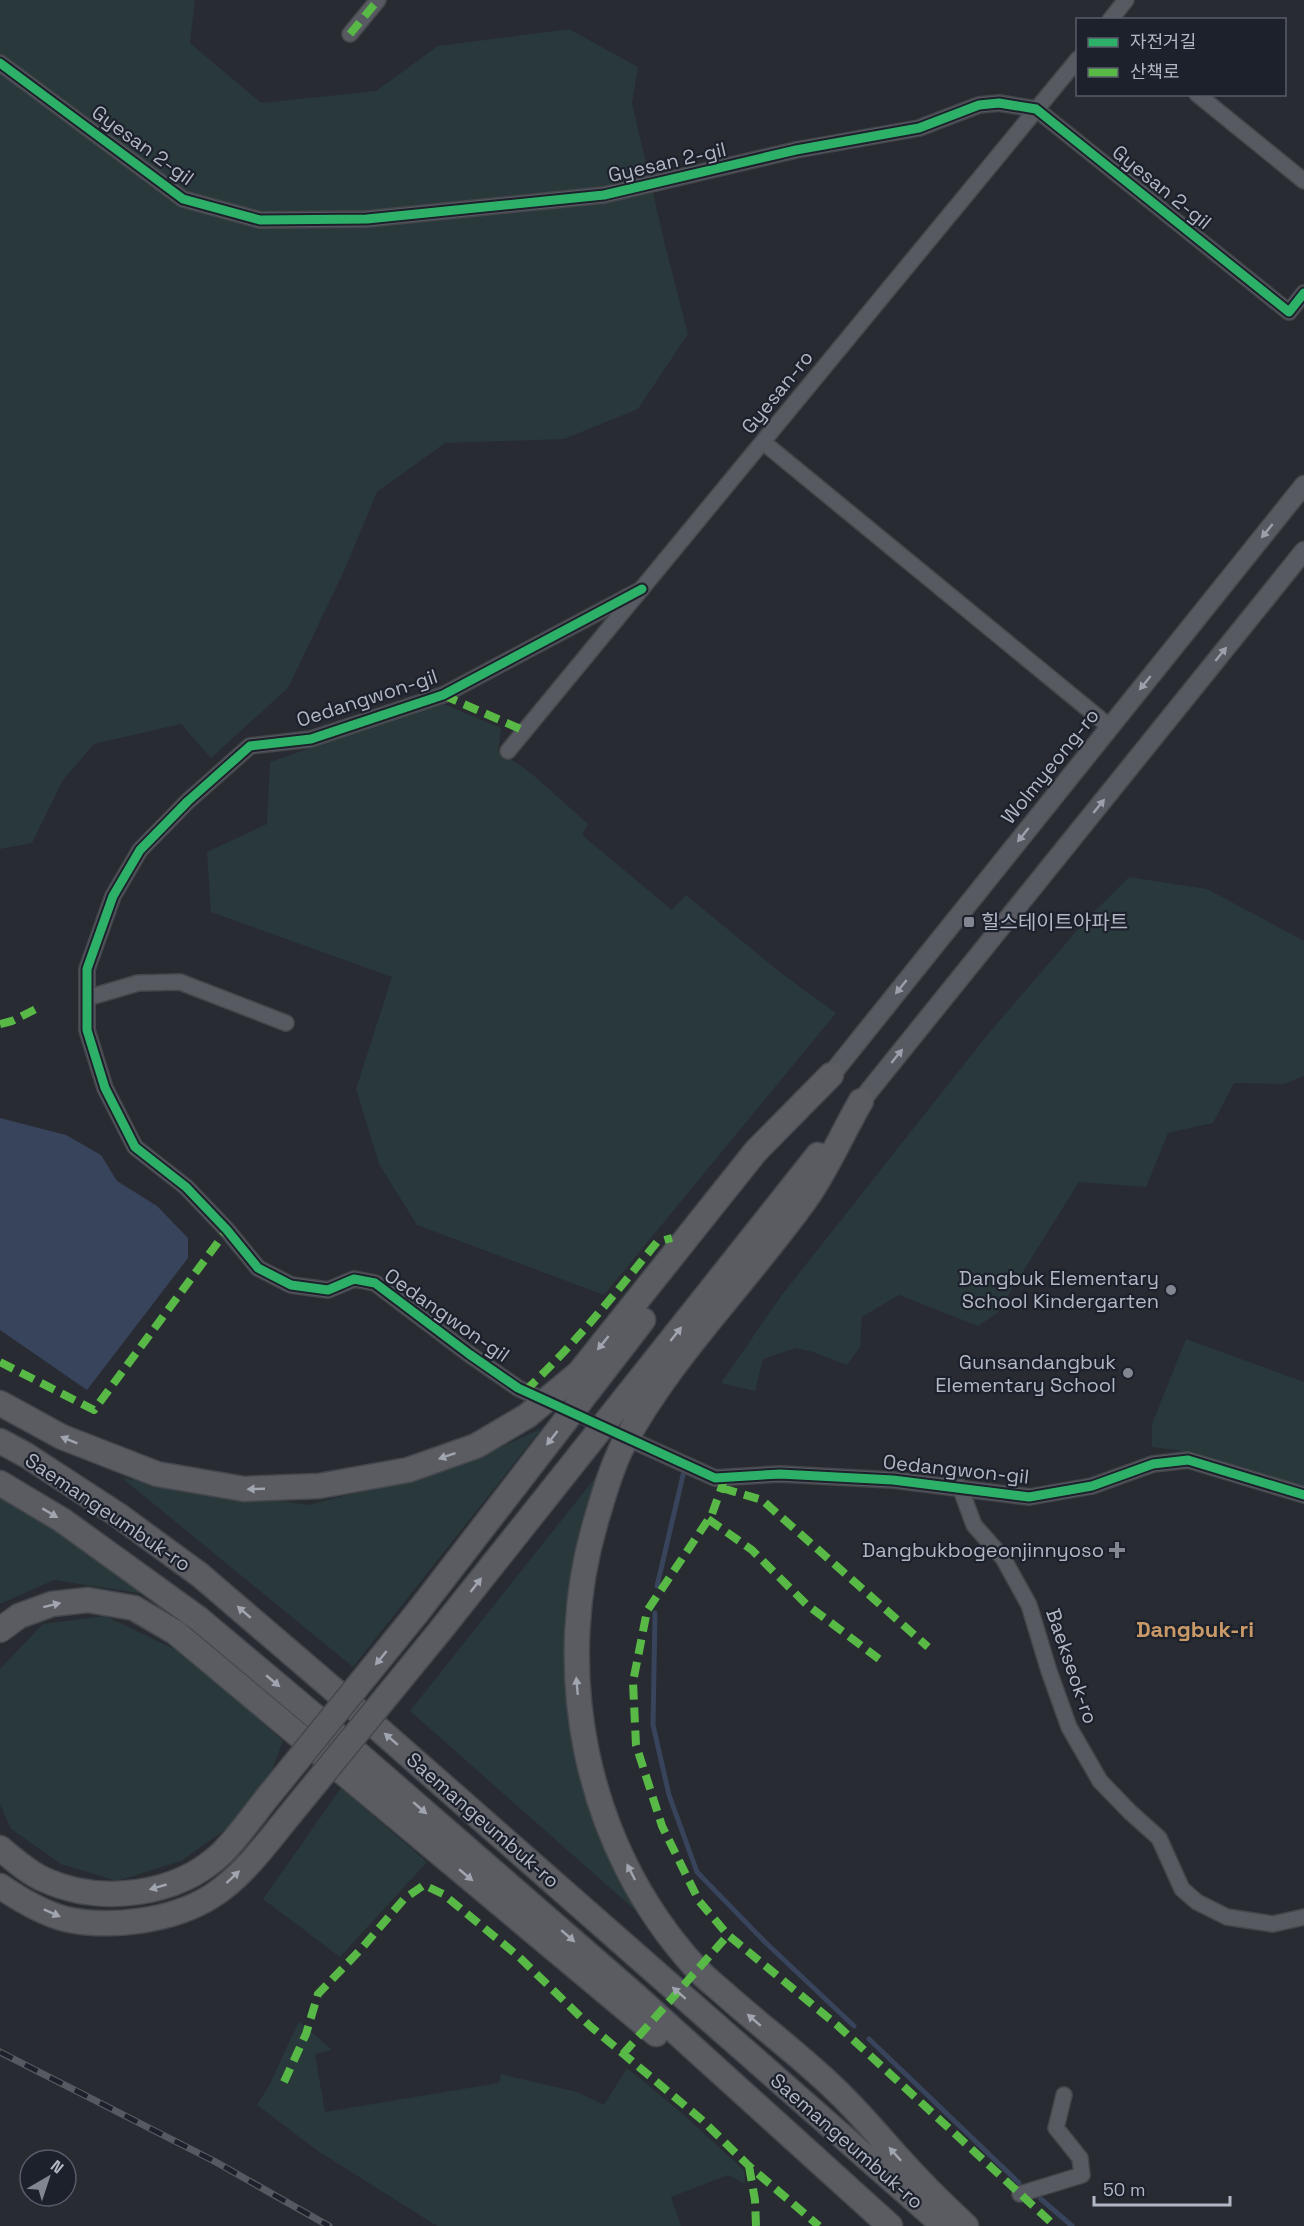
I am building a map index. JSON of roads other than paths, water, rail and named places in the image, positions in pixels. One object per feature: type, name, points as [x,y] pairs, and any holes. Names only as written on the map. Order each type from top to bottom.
[{"type":"highway","points":[[0,1403],[62,1437],[157,1474],[244,1489],[319,1486],[408,1470],[476,1446],[527,1416],[579,1372],[756,1151],[831,1075]]},
{"type":"highway","points":[[0,1848],[44,1880],[86,1892],[124,1893],[158,1889],[194,1873],[221,1854],[417,1613],[831,1075]]},
{"type":"highway","points":[[0,1886],[17,1898],[63,1918],[98,1924],[146,1921],[177,1912],[212,1896],[235,1877],[266,1845],[440,1631],[861,1101]]},
{"type":"highway","points":[[861,1101],[809,1194],[681,1358],[645,1408],[620,1450],[590,1539],[580,1589],[576,1681],[582,1732],[592,1778],[610,1832],[641,1892],[666,1931],[697,1969],[843,2097],[923,2184],[966,2226]]},
{"type":"highway","name":"Saemangeumbuk-ro","points":[[0,1441],[27,1455],[118,1515],[200,1575],[340,1695],[944,2226]]},
{"type":"highway","name":"Saemangeumbuk-ro","points":[[0,1483],[62,1520],[199,1618],[635,1995],[890,2226]]},
{"type":"highway","points":[[0,1630],[19,1616],[52,1604],[88,1600],[134,1608],[175,1632],[885,2226]]},
{"type":"street","points":[[350,34],[378,0]]},
{"type":"street","points":[[1112,18],[1126,0]]},
{"type":"street","name":"Gyesan-ro","points":[[508,751],[1076,59]]},
{"type":"street","name":"Gyesan 2-gil","points":[[0,63],[183,199],[260,220],[367,219],[604,195],[796,150],[919,128],[979,105],[999,103],[1036,109],[1289,312],[1304,293]]},
{"type":"street","points":[[1199,96],[1304,181]]},
{"type":"street","points":[[763,442],[1110,727]]},
{"type":"street","name":"Wolmyeong-ro","points":[[831,1075],[1304,485]]},
{"type":"street","points":[[861,1101],[1304,551]]},
{"type":"street","name":"Oedangwon-gil","points":[[535,1396],[518,1388],[469,1354],[375,1283],[354,1279],[328,1290],[291,1285],[258,1268],[227,1230],[186,1187],[135,1147],[105,1088],[87,1030],[87,969],[113,896],[140,850],[188,801],[250,746],[311,739],[443,695],[642,589]]},
{"type":"street","points":[[87,998],[138,983],[180,982],[286,1023]]},
{"type":"street","name":"Oedangwon-gil","points":[[638,1443],[715,1478],[780,1474],[893,1480],[1029,1497],[1092,1486],[1153,1464],[1188,1460],[1304,1495]]},
{"type":"street","name":"Baekseok-ro","points":[[960,1487],[974,1525],[1003,1558],[1029,1605],[1069,1727],[1100,1781],[1159,1838],[1182,1889],[1197,1902],[1227,1917],[1273,1924],[1304,1917]]},
{"type":"street","points":[[1020,2194],[1082,2175],[1080,2158],[1056,2128],[1064,2095]]},
{"type":"water","points":[[0,1118],[66,1135],[101,1155],[117,1181],[157,1206],[188,1238],[188,1258],[87,1390],[0,1330]]},
{"type":"waterway","points":[[657,1586],[684,1471]]},
{"type":"waterway","points":[[655,1613],[653,1725],[669,1795],[697,1872],[765,1942],[854,2026]]},
{"type":"waterway","points":[[869,2039],[1019,2183]]},
{"type":"waterway","points":[[1041,2199],[1072,2226]]},
{"type":"tunnel","points":[[540,1398],[633,1441]]},
{"type":"railway","points":[[0,2052],[214,2161],[329,2226]]},
{"type":"place","name":"힐스테이트아파트","points":[[969,922]]},
{"type":"place","name":"Dangbuk Elementary School Kindergarten","points":[[1171,1290]]},
{"type":"place","name":"Gunsandangbuk Elementary School","points":[[1128,1373]]},
{"type":"place","name":"Dangbukbogeonjinnyoso","points":[[1117,1550]]},
{"type":"district","name":"Dangbuk-ri","points":[[1195,1629]]}]
